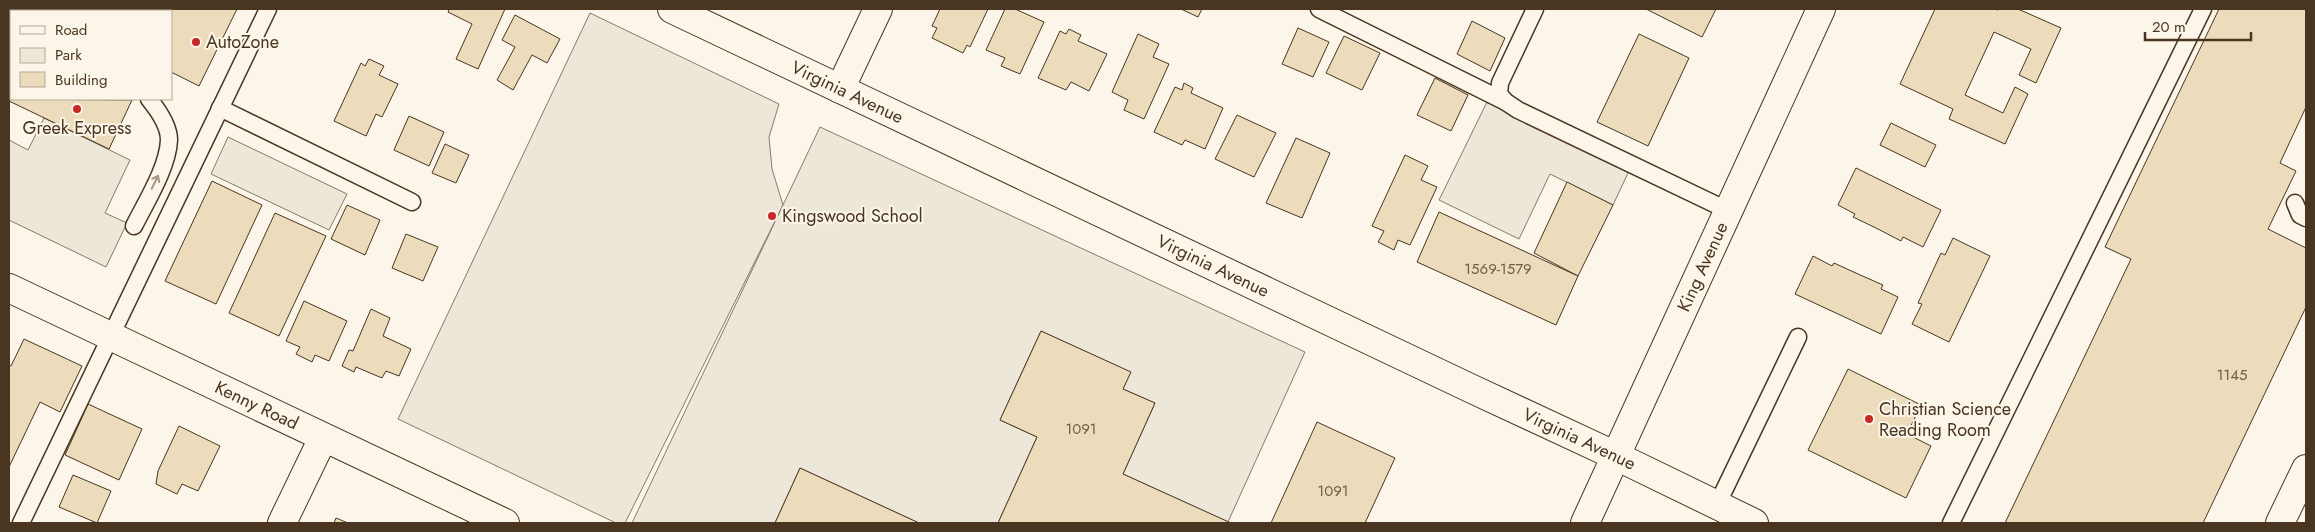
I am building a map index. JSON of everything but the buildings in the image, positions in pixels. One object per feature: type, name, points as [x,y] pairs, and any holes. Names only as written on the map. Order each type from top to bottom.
[{"type":"street","name":"Virginia Avenue","points":[[672,9],[1754,523]]},
{"type":"street","points":[[840,89],[878,9]]},
{"type":"street","name":"King Avenue","points":[[1585,523],[1821,9]]},
{"type":"street","name":"Kenny Road","points":[[9,288],[504,523]]},
{"type":"street","points":[[282,523],[323,438]]},
{"type":"street","points":[[2280,523],[2306,469]]},
{"type":"lane","points":[[21,523],[268,9]]},
{"type":"lane","points":[[1319,9],[1506,102],[1518,110],[1729,211]]},
{"type":"lane","points":[[1506,102],[1500,94],[1500,83],[1535,9]]},
{"type":"lane","points":[[1950,523],[2203,9]]},
{"type":"lane","points":[[134,226],[165,161],[169,139],[162,117],[150,100]]},
{"type":"lane","points":[[220,108],[412,202]]},
{"type":"lane","points":[[2295,203],[2300,215],[2306,218]]},
{"type":"lane","points":[[1717,505],[1798,337]]},
{"type":"green space","points":[[590,13],[779,104],[769,137],[772,169],[783,205],[625,523],[616,523],[398,419]]},
{"type":"shaded area","points":[[40,9],[84,9],[83,10]]},
{"type":"shaded area","points":[[1487,102],[1629,171],[1613,205],[1550,174],[1519,239],[1439,200]]},
{"type":"shaded area","points":[[44,118],[130,160],[105,213],[127,223],[106,267],[9,220],[9,140],[28,150]]},
{"type":"shaded area","points":[[820,127],[1305,352],[1228,522],[1123,474],[1155,403],[1123,389],[1130,372],[1041,331],[1000,420],[1037,437],[998,523],[919,523],[800,468],[775,523],[632,523]]},
{"type":"shaded area","points":[[228,137],[347,194],[329,230],[211,174]]},
{"type":"place","name":"AutoZone","points":[[196,42]]},
{"type":"place","name":"Greek Express","points":[[77,109]]},
{"type":"place","name":"Kingswood School","points":[[772,216]]},
{"type":"place","name":"Christian Science Reading Room","points":[[1869,419]]}]
